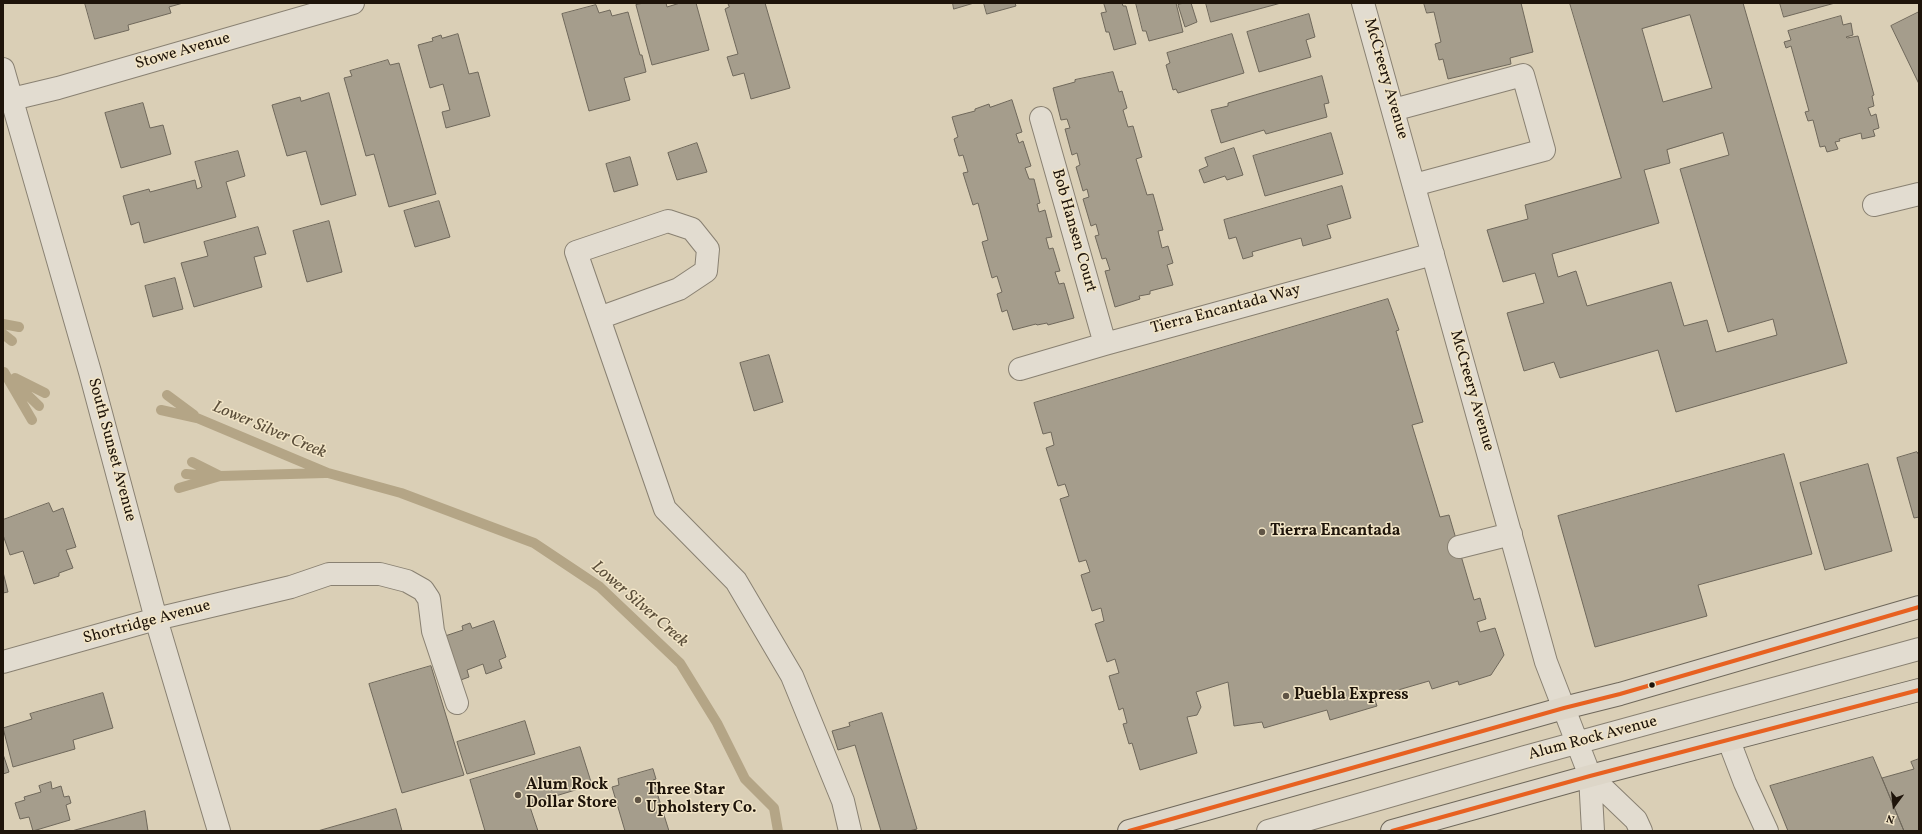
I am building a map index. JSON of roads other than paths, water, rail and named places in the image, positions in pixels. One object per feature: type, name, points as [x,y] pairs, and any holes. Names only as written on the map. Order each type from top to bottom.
[{"type":"main road","points":[[1129,831],[1564,708],[1627,692],[1919,607]]},
{"type":"main road","points":[[1405,829],[1590,776],[1919,690]]},
{"type":"street","name":"Stowe Avenue","points":[[12,99],[353,3]]},
{"type":"street","name":"McCreery Avenue","points":[[1363,3],[1546,662],[1590,776]]},
{"type":"street","name":"South Sunset Avenue","points":[[3,69],[90,372],[156,619],[219,831]]},
{"type":"street","points":[[1393,110],[1523,75],[1536,120],[1544,150],[1414,185]]},
{"type":"street","name":"Bob Hansen Court","points":[[1041,118],[1105,344]]},
{"type":"street","points":[[1874,205],[1919,194]]},
{"type":"street","points":[[599,318],[679,289],[706,272],[708,249],[692,229],[668,220],[576,252],[665,509],[736,581],[792,676],[843,801],[850,831]]},
{"type":"street","name":"Tierra Encantada Way","points":[[1020,369],[1105,344],[1433,254]]},
{"type":"street","points":[[1459,547],[1511,534]]},
{"type":"street","name":"Shortridge Avenue","points":[[3,662],[156,619],[291,587],[329,574],[380,574],[407,580],[423,590],[429,599],[433,630],[457,703]]},
{"type":"street","name":"Alum Rock Avenue","points":[[1268,831],[1577,742],[1919,649]]},
{"type":"street","points":[[1729,740],[1745,783],[1767,831]]},
{"type":"street","points":[[1590,776],[1593,831]]},
{"type":"street","points":[[1590,776],[1636,820],[1641,831]]},
{"type":"waterway","name":"Lower Silver Creek","points":[[3,324],[19,327]]},
{"type":"waterway","name":"Lower Silver Creek","points":[[3,334],[12,341]]},
{"type":"waterway","name":"Lower Silver Creek","points":[[4,372],[32,420]]},
{"type":"waterway","name":"Lower Silver Creek","points":[[15,378],[45,393]]},
{"type":"waterway","name":"Lower Silver Creek","points":[[13,381],[39,406]]},
{"type":"waterway","name":"Lower Silver Creek","points":[[167,395],[194,415]]},
{"type":"waterway","name":"Lower Silver Creek","points":[[161,410],[197,418],[328,473],[401,493],[534,543],[600,587],[680,663],[717,723],[745,779],[774,808],[778,831]]},
{"type":"waterway","name":"Lower Silver Creek","points":[[192,462],[220,476],[325,473]]},
{"type":"waterway","name":"Lower Silver Creek","points":[[186,474],[212,476]]},
{"type":"waterway","name":"Lower Silver Creek","points":[[179,488],[220,476]]},
{"type":"place","name":"Tierra Encantada","points":[[1262,532]]},
{"type":"place","name":"Puebla Express","points":[[1286,696]]},
{"type":"place","name":"Alum Rock Dollar Store","points":[[518,795]]},
{"type":"place","name":"Three Star Upholstery Co.","points":[[638,800]]}]
